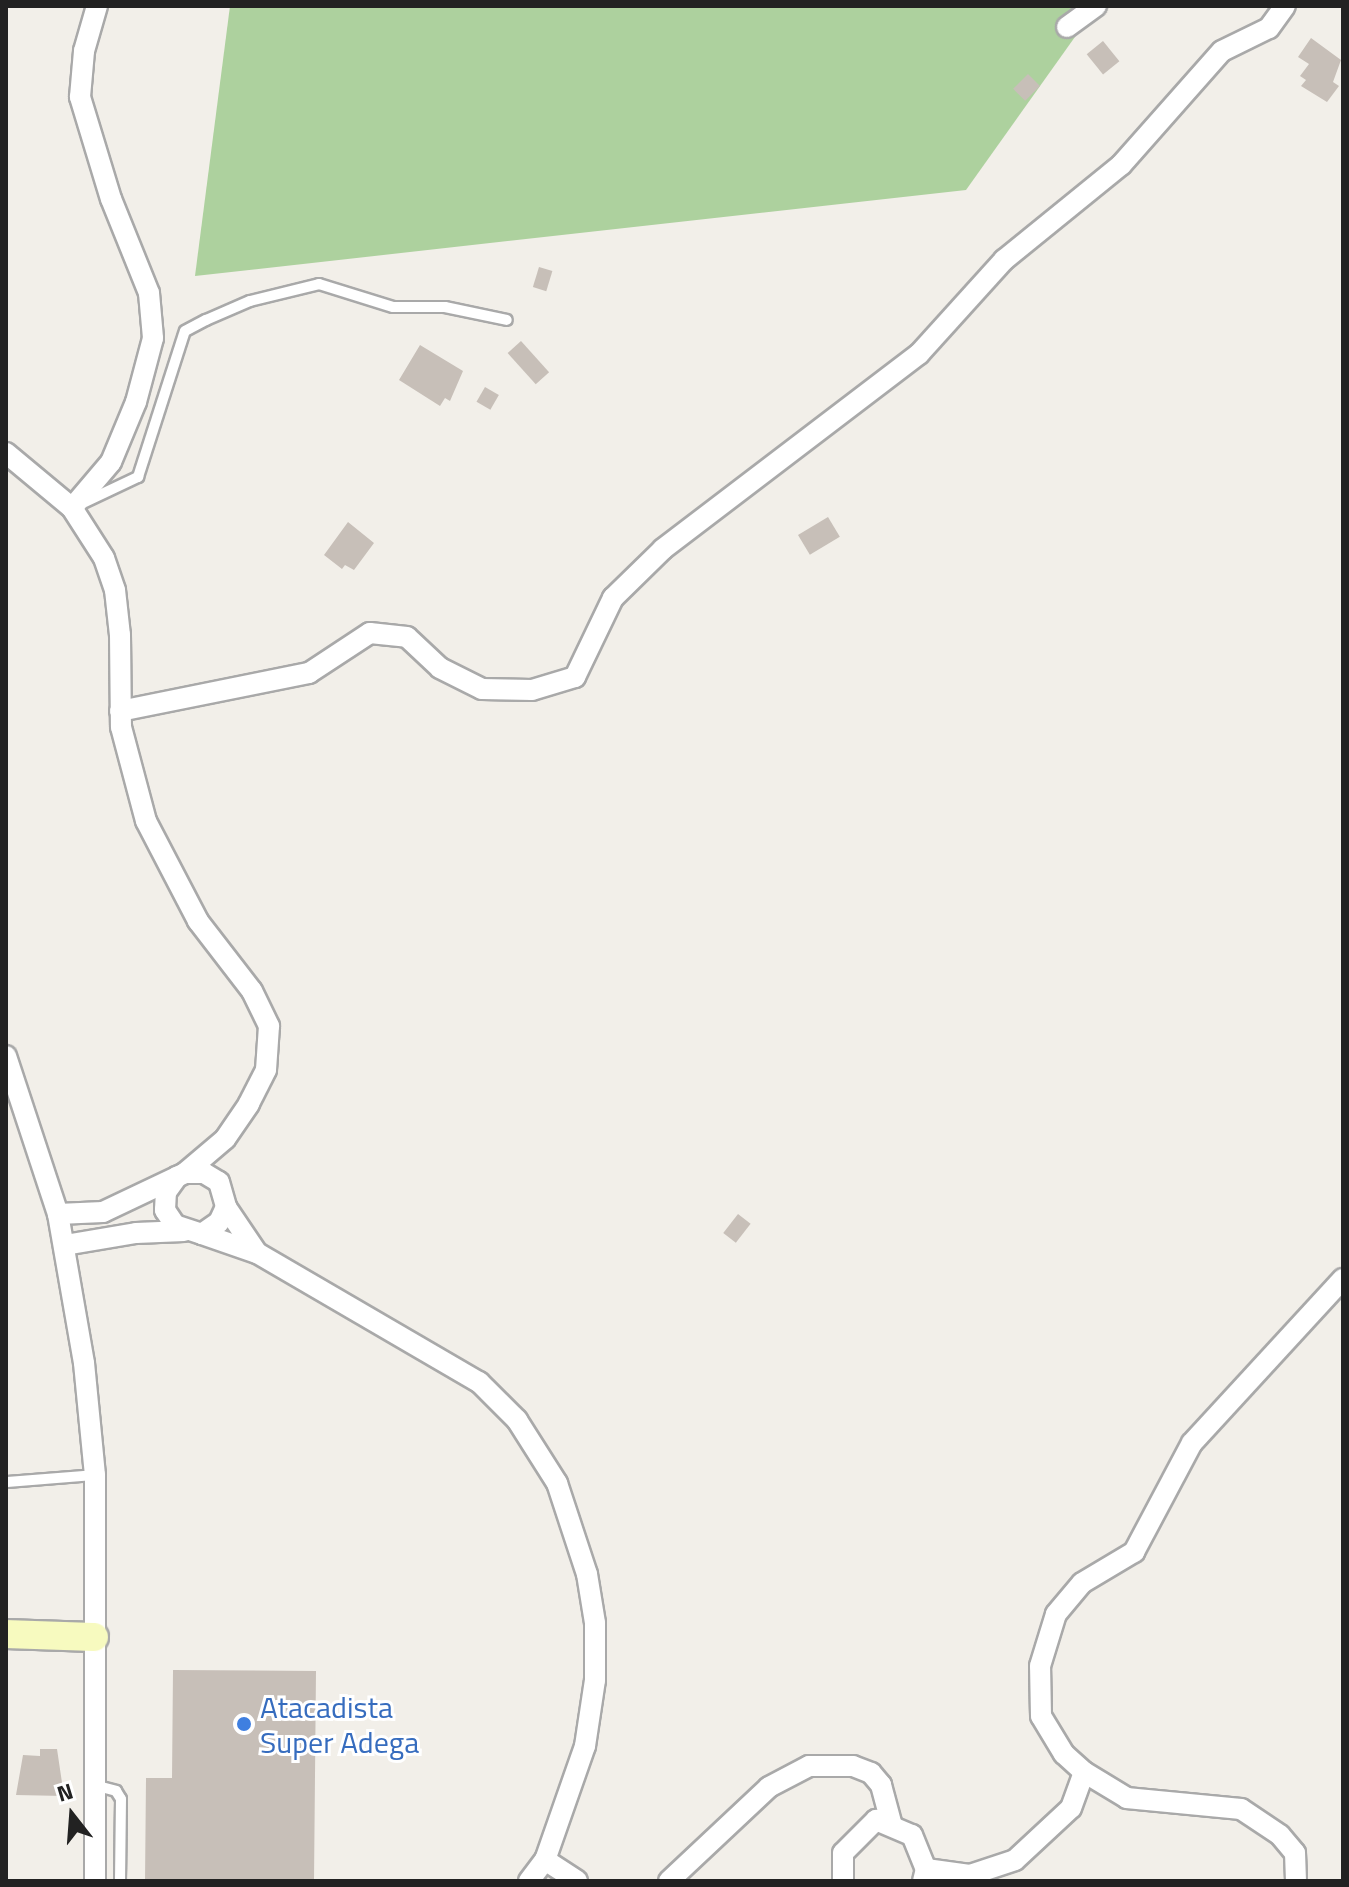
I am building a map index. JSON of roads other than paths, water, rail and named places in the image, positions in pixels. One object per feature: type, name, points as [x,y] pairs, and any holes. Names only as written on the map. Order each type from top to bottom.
[{"type":"street","points":[[72,508],[111,462],[136,402],[153,338],[149,293],[111,199],[80,97],[84,51],[97,6]]},
{"type":"street","points":[[1067,27],[1096,6]]},
{"type":"street","points":[[120,711],[309,673],[370,633],[407,637],[440,668],[482,689],[532,690],[575,677],[613,598],[663,549],[919,354],[1004,260],[1121,165],[1222,51],[1269,28],[1285,6]]},
{"type":"street","points":[[6,453],[72,508],[104,558],[115,590],[120,711],[132,783],[146,821],[198,921],[252,991],[269,1026],[266,1070],[225,1139],[181,1175],[166,1192],[165,1210],[193,1233]]},
{"type":"street","points":[[6,1056],[58,1214],[65,1245],[95,1475],[95,1881]]},
{"type":"street","points":[[225,1139],[219,1182],[226,1207],[257,1253]]},
{"type":"street","points":[[58,1214],[103,1212],[181,1175],[204,1173],[219,1182]]},
{"type":"street","points":[[193,1233],[219,1222],[226,1207]]},
{"type":"street","points":[[65,1245],[136,1233],[193,1233],[257,1253],[479,1382],[517,1420],[557,1483],[587,1574],[595,1623],[595,1680],[585,1746],[545,1860],[529,1881]]},
{"type":"street","points":[[1296,1881],[1295,1853],[1280,1835],[1241,1809],[1127,1798],[1084,1772],[1064,1754],[1041,1716],[1040,1666],[1056,1614],[1082,1583],[1134,1552],[1192,1443],[1343,1279]]},
{"type":"street","points":[[6,1634],[94,1637]]},
{"type":"street","points":[[669,1881],[769,1787],[809,1766],[853,1766],[871,1773],[881,1785],[891,1823]]},
{"type":"street","points":[[843,1881],[843,1853],[857,1834],[876,1820],[891,1823],[912,1835],[924,1875],[970,1875],[1015,1860],[1071,1808],[1084,1772]]},
{"type":"street","points":[[545,1860],[577,1881]]},
{"type":"lane","points":[[72,508],[138,477],[185,331],[206,320],[250,301],[319,284],[393,307],[445,307],[507,320]]},
{"type":"lane","points":[[6,1482],[95,1475]]},
{"type":"lane","points":[[94,1785],[116,1791],[121,1799],[120,1881]]},
{"type":"place","name":"Atacadista Super Adega","points":[[244,1724]]}]
